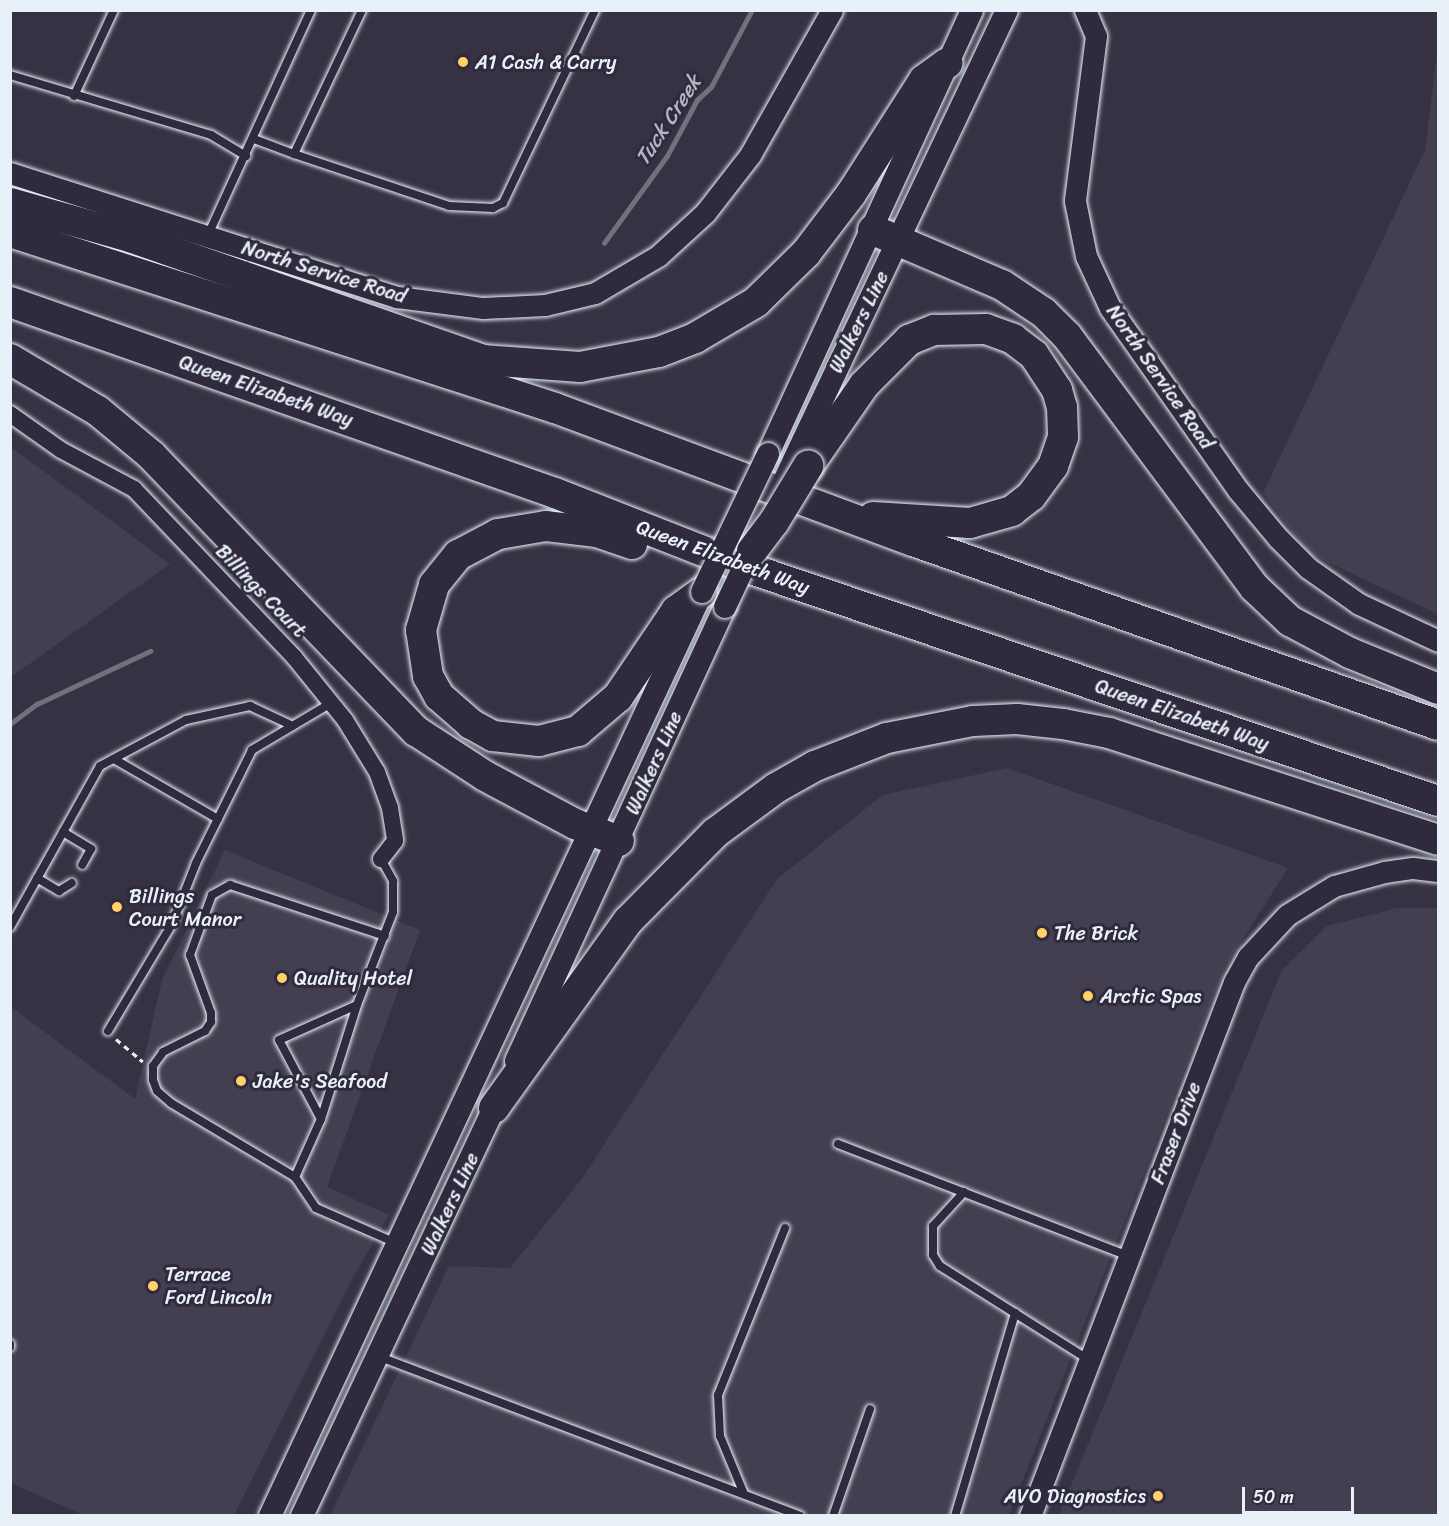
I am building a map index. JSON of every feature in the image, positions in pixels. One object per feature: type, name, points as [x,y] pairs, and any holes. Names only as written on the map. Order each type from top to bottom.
[{"type":"highway","points":[[10,203],[130,237],[483,360],[580,367],[659,352],[695,338],[756,302],[806,253],[851,194],[924,80],[947,63]]},
{"type":"highway","points":[[10,232],[555,408],[860,516],[970,523],[1012,511],[1031,496],[1053,466],[1063,437],[1062,407],[1047,373],[1034,355],[1013,339],[986,329],[934,330],[909,340],[885,361],[864,385],[796,473],[774,522],[746,558],[686,561],[573,527],[546,526],[498,534],[458,555],[434,585],[421,630],[428,676],[451,710],[493,736],[514,741],[557,738],[578,731],[618,697],[676,611],[714,599]]},
{"type":"highway","points":[[886,235],[1002,285],[1044,313],[1066,336],[1254,587],[1290,621],[1350,653],[1438,689]]},
{"type":"highway","name":"Queen Elizabeth Way","points":[[10,302],[1438,801]]},
{"type":"highway","points":[[10,359],[98,411],[151,455],[416,731],[485,776],[592,830],[619,841]]},
{"type":"highway","points":[[555,408],[914,541],[1438,725]]},
{"type":"highway","points":[[494,1108],[628,921],[708,840],[776,788],[844,753],[887,738],[972,721],[1017,719],[1063,724],[1109,733],[1438,840]]},
{"type":"main road","name":"Walkers Line","points":[[796,473],[886,235],[947,63],[972,10]]},
{"type":"main road","name":"Walkers Line","points":[[302,1515],[380,1356],[619,841],[768,454],[1007,10]]},
{"type":"main road","name":"Walkers Line","points":[[270,1515],[592,830],[714,599],[746,558]]},
{"type":"street","name":"North Service Road","points":[[10,173],[397,297],[483,308],[545,305],[595,293],[658,256],[705,213],[750,155],[832,10]]},
{"type":"street","name":"North Service Road","points":[[1085,10],[1096,36],[1076,201],[1086,256],[1110,308],[1238,490],[1278,538],[1308,568],[1359,604],[1438,641]]},
{"type":"street","name":"Billings Court","points":[[10,414],[61,450],[134,489],[294,657],[331,703],[377,772],[390,808],[395,841],[381,859]]},
{"type":"street","name":"Fraser Drive","points":[[1030,1515],[1234,982],[1248,957],[1287,915],[1334,886],[1384,872],[1413,868],[1438,871]]},
{"type":"lane","points":[[74,96],[114,10]]},
{"type":"lane","points":[[207,236],[254,139],[311,10]]},
{"type":"lane","points":[[294,154],[362,10]]},
{"type":"lane","points":[[254,139],[449,206],[493,208],[503,203],[595,10]]},
{"type":"lane","points":[[10,75],[74,96],[211,135],[246,156]]},
{"type":"lane","points":[[108,1030],[171,924],[252,750],[331,703]]},
{"type":"lane","points":[[10,927],[100,766],[186,720],[250,706],[293,726]]},
{"type":"lane","points":[[114,759],[218,819]]},
{"type":"lane","points":[[63,832],[91,849],[82,865]]},
{"type":"lane","points":[[295,1177],[321,1119],[357,1005],[393,912],[393,881],[381,859]]},
{"type":"lane","points":[[37,879],[59,891],[72,884]]},
{"type":"lane","points":[[385,936],[230,885],[219,889],[212,895],[190,955],[212,1013],[211,1022],[205,1031],[163,1052],[153,1066],[157,1091],[171,1103],[295,1177],[316,1208],[396,1243]]},
{"type":"lane","points":[[321,1119],[279,1040],[357,1005]]},
{"type":"lane","points":[[838,1144],[1129,1256]]},
{"type":"lane","points":[[964,1192],[933,1226],[933,1255],[940,1266],[1089,1360]]},
{"type":"lane","points":[[744,1494],[720,1436],[718,1395],[785,1228]]},
{"type":"lane","points":[[955,1515],[1015,1313]]},
{"type":"lane","points":[[380,1356],[800,1515]]},
{"type":"lane","points":[[833,1515],[870,1409]]},
{"type":"path","points":[[108,1030],[153,1066]]},
{"type":"shaded area","points":[[1438,45],[1438,614],[1308,553],[1263,493],[1425,150]]},
{"type":"shaded area","points":[[11,447],[170,564],[11,677]]},
{"type":"shaded area","points":[[1007,768],[1288,868],[1225,967],[1009,1515],[330,1516],[449,1266],[510,1268],[581,1180],[777,879],[883,795]]},
{"type":"shaded area","points":[[225,850],[420,930],[327,1187],[389,1215],[353,1278],[234,1515],[83,1515],[11,1483],[10,1006],[135,1099],[162,980]]},
{"type":"shaded area","points":[[1397,908],[1438,908],[1438,1515],[1059,1515],[1282,970],[1327,926]]},
{"type":"waterway","name":"Tuck Creek","points":[[604,243],[667,156],[697,100],[711,87],[752,10]]},
{"type":"waterway","name":"Tuck Creek","points":[[10,724],[37,704],[150,651]]},
{"type":"place","name":"A1 Cash & Carry","points":[[463,62]]},
{"type":"place","name":"Billings Court Manor","points":[[117,907]]},
{"type":"place","name":"The Brick","points":[[1042,933]]},
{"type":"place","name":"Quality Hotel","points":[[282,978]]},
{"type":"place","name":"Arctic Spas","points":[[1088,996]]},
{"type":"place","name":"Jake's Seafood","points":[[241,1081]]},
{"type":"place","name":"Terrace Ford Lincoln","points":[[153,1286]]},
{"type":"place","name":"AVO Diagnostics","points":[[1158,1496]]}]
